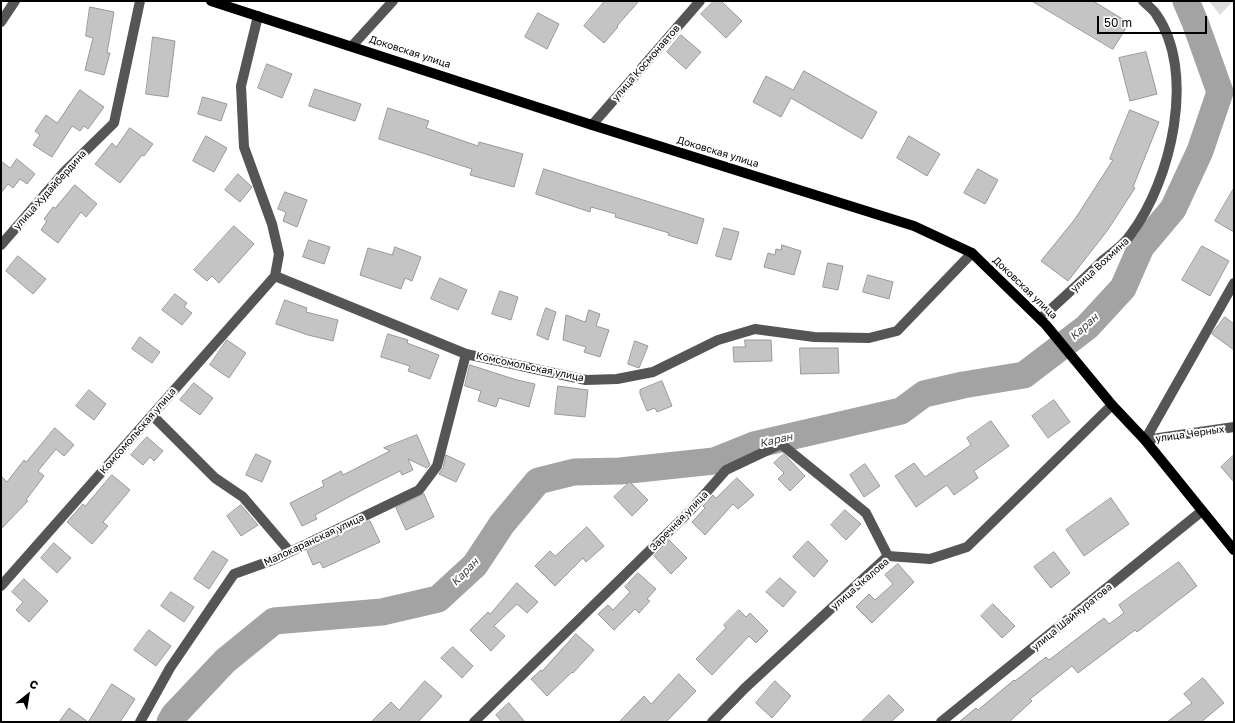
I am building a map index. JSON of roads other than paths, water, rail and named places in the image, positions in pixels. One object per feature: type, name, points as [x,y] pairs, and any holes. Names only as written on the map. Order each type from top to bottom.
[{"type":"main road","name":"Доковская улица","points":[[211,1],[592,125],[914,226],[972,253],[1043,322],[1074,356],[1112,405],[1145,440],[1234,550]]},
{"type":"street","points":[[1,22],[15,1]]},
{"type":"street","name":"улица Худайбердина","points":[[1,245],[65,171],[114,122],[140,1]]},
{"type":"street","points":[[352,46],[393,1]]},
{"type":"street","name":"улица Космонавтов","points":[[592,125],[700,1]]},
{"type":"street","name":"улица Вохмина","points":[[1043,322],[1070,293],[1131,235],[1148,205],[1167,160],[1178,90],[1175,64],[1169,39],[1156,13],[1143,1]]},
{"type":"street","points":[[258,16],[241,86],[244,147],[272,224],[279,254],[275,276]]},
{"type":"street","name":"Комсомольская улица","points":[[1,586],[275,276],[466,354],[586,380],[617,379],[653,372],[718,340],[755,329],[814,337],[869,338],[897,331],[972,253]]},
{"type":"street","points":[[1145,440],[1234,283]]},
{"type":"street","name":"Малокаранская улица","points":[[140,722],[170,668],[234,574],[290,552],[419,490],[436,466],[466,354]]},
{"type":"street","name":"улица Чкалова","points":[[712,722],[746,688],[888,556],[930,559],[967,547],[1112,405]]},
{"type":"street","points":[[152,415],[215,478],[243,497],[290,552]]},
{"type":"street","name":"улица Черных","points":[[1145,440],[1234,427]]},
{"type":"street","name":"Заречная улица","points":[[474,722],[689,512],[726,470],[781,444],[866,513],[888,556]]},
{"type":"street","name":"улица Шаймуратова","points":[[941,722],[1202,511]]},
{"type":"waterway","name":"Каран","points":[[170,722],[174,715],[225,661],[274,621],[382,612],[438,599],[475,565],[502,524],[538,481],[574,472],[620,471],[714,461],[754,445],[901,411],[924,394],[963,385],[1024,375],[1087,327],[1123,288],[1141,247],[1173,209],[1200,151],[1220,92],[1186,1]]}]
